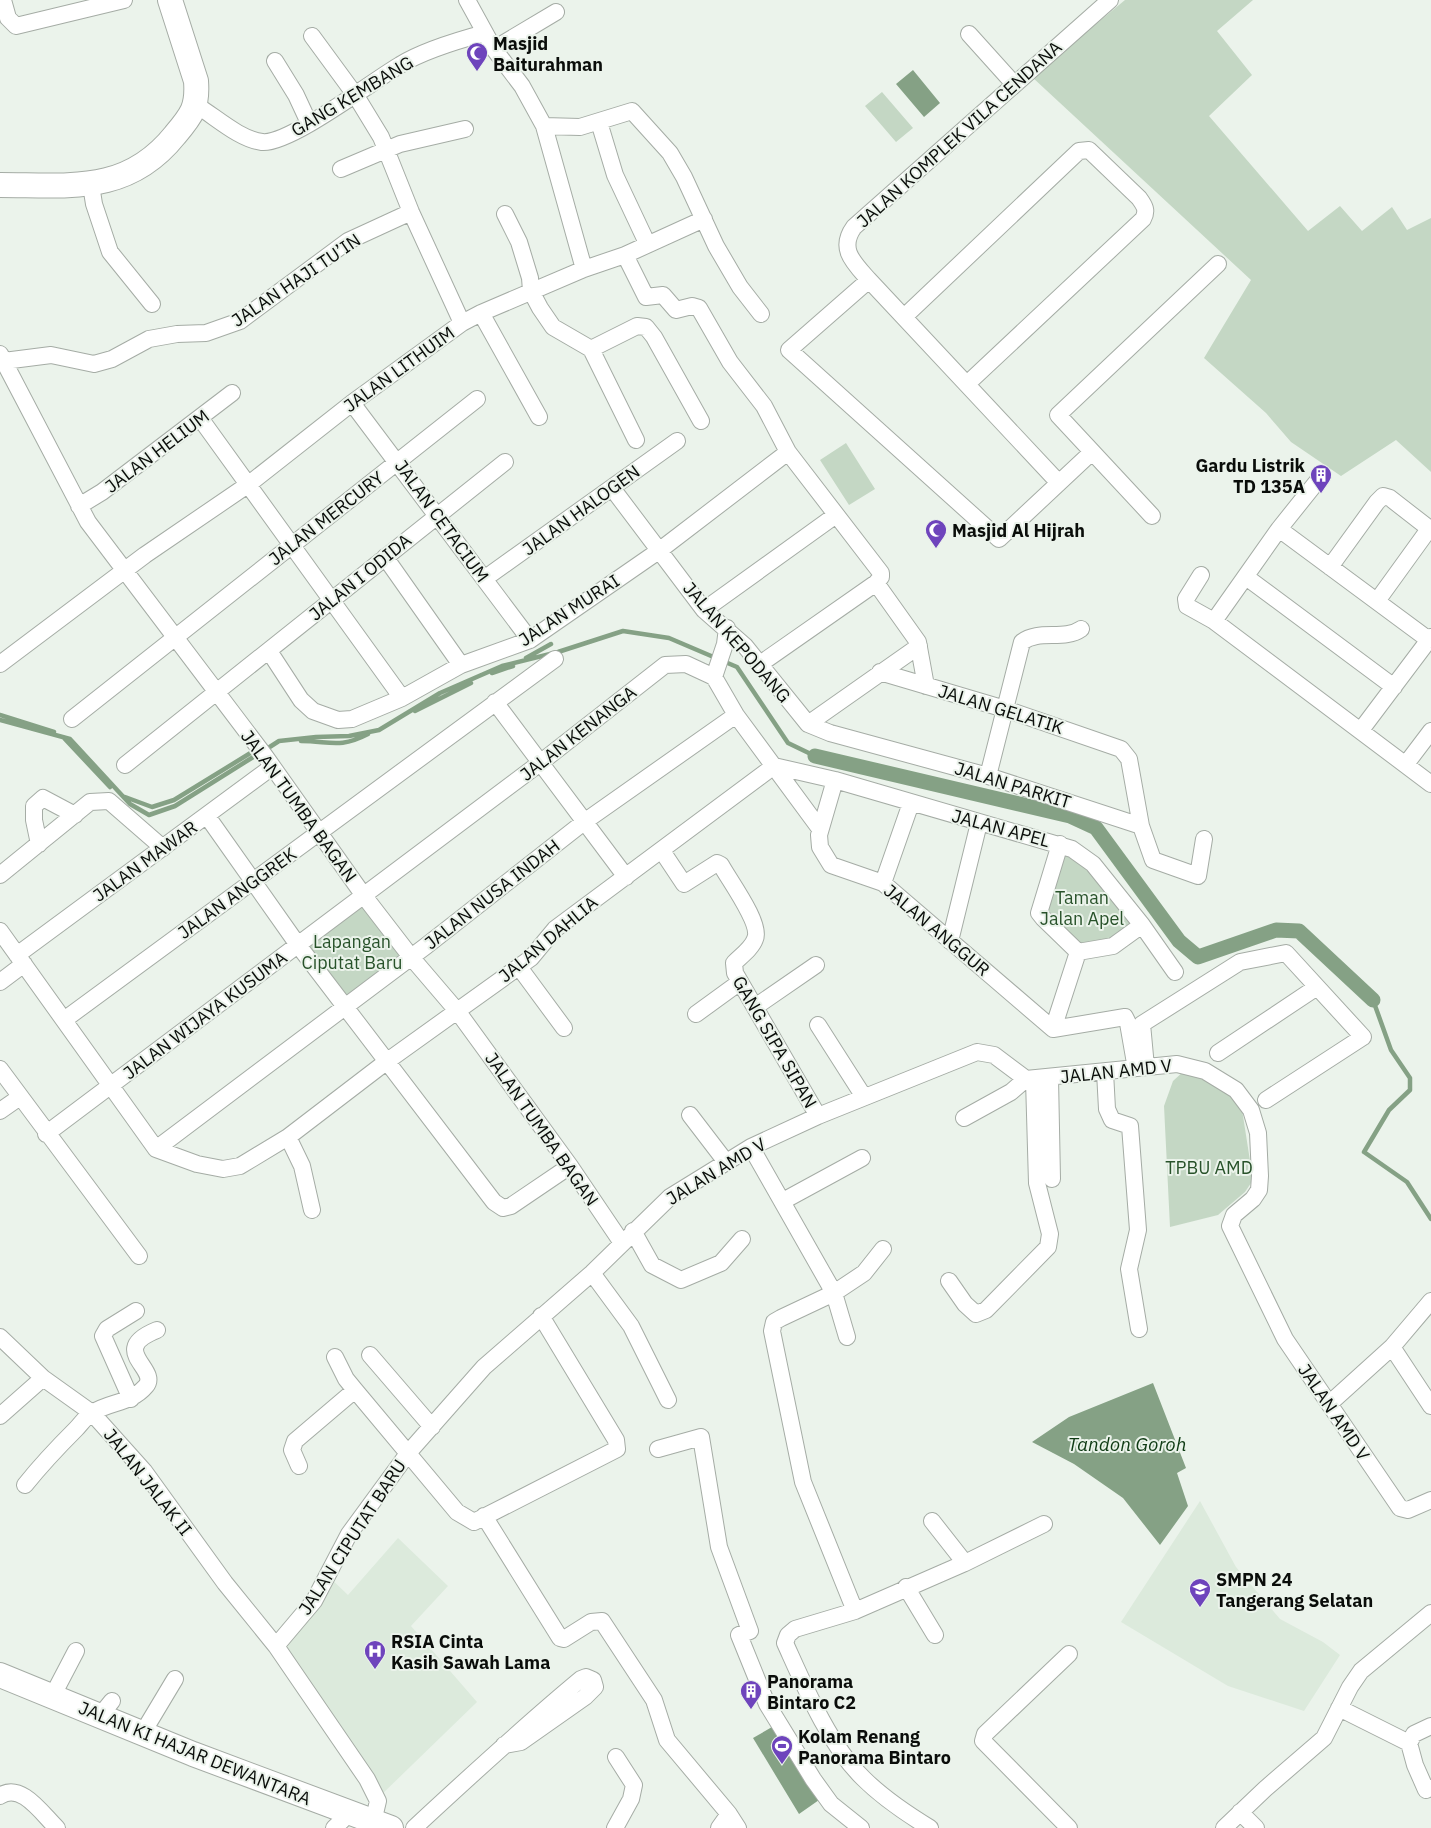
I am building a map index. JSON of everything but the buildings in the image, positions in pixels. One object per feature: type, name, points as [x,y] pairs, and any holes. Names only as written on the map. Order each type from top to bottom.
[{"type":"main road","points":[[0,185],[90,185],[109,182],[141,166],[164,150],[196,106],[196,81],[170,0]]},
{"type":"main road","name":"JALAN KI HAJAR DEWANTARA","points":[[0,1675],[53,1695],[106,1709],[142,1734],[342,1821],[386,1826]]},
{"type":"street","points":[[3,0],[8,18],[16,26],[124,0]]},
{"type":"street","points":[[467,0],[494,49],[522,86],[544,126],[584,269]]},
{"type":"street","name":"JALAN KOMPLEK VILA CENDANA","points":[[1059,482],[869,280],[851,259],[846,242],[854,227],[1110,0]]},
{"type":"street","points":[[494,49],[556,12]]},
{"type":"street","name":"GANG KEMBANG","points":[[196,106],[249,139],[264,142],[283,137],[309,123],[356,96],[401,64],[462,39],[486,33]]},
{"type":"street","points":[[969,34],[1014,84]]},
{"type":"street","points":[[312,36],[356,96],[388,150],[411,212],[462,323]]},
{"type":"street","points":[[275,61],[296,95],[309,123]]},
{"type":"street","points":[[544,126],[568,128],[599,122],[632,111],[670,153],[727,266],[761,314]]},
{"type":"street","points":[[599,122],[615,175],[647,243]]},
{"type":"street","points":[[341,169],[400,144],[466,129]]},
{"type":"street","points":[[904,317],[1079,151],[1089,150],[1139,198],[1145,207],[1143,219],[967,384]]},
{"type":"street","points":[[90,185],[94,204],[110,252],[152,304]]},
{"type":"street","name":"JALAN HAJI TU’IN","points":[[2,357],[51,355],[94,364],[112,359],[149,339],[177,334],[206,333],[225,328],[240,321],[348,241],[411,212]]},
{"type":"street","points":[[505,214],[518,242],[530,278],[531,291],[553,327],[591,349],[636,440]]},
{"type":"street","name":"JALAN LITHUIM","points":[[0,664],[124,571],[249,484],[352,402],[462,323],[481,312],[584,269],[625,255],[647,243],[704,219]]},
{"type":"street","points":[[625,255],[646,297],[663,295],[676,310],[692,306],[699,308],[730,362],[750,386],[767,412],[788,452],[836,515],[913,632],[919,646],[926,686]]},
{"type":"street","points":[[1152,516],[1058,415],[1218,264]]},
{"type":"street","points":[[869,280],[789,350],[999,539],[1092,452]]},
{"type":"street","points":[[481,312],[539,417]]},
{"type":"street","points":[[591,349],[637,326],[646,326],[654,336],[702,421]]},
{"type":"street","name":"JALAN TUMBA BAGAN","points":[[2,357],[79,506],[124,571],[243,727],[318,833],[410,957],[458,1012],[570,1166],[622,1243]]},
{"type":"street","name":"JALAN HELIUM","points":[[79,506],[102,492],[232,392]]},
{"type":"street","name":"JALAN MERCURY","points":[[72,719],[477,399]]},
{"type":"street","name":"JALAN CETACIUM","points":[[352,402],[438,514],[530,640]]},
{"type":"street","points":[[200,418],[402,698]]},
{"type":"street","name":"JALAN HALOGEN","points":[[484,579],[677,441]]},
{"type":"street","name":"JALAN MURAI","points":[[269,651],[301,700],[313,712],[338,720],[352,719],[402,698],[462,665],[530,640],[660,550],[788,452]]},
{"type":"street","name":"JALAN I ODIDA","points":[[125,765],[505,462]]},
{"type":"street","points":[[1214,621],[1279,529],[1319,479]]},
{"type":"street","name":"JALAN KEPODANG","points":[[612,488],[704,610],[727,628],[760,664],[808,724]]},
{"type":"street","points":[[1330,567],[1377,502],[1383,496],[1390,498],[1430,530],[1377,601]]},
{"type":"street","points":[[704,610],[836,515]]},
{"type":"street","points":[[1279,529],[1430,638],[1361,730]]},
{"type":"street","points":[[385,557],[462,665]]},
{"type":"street","points":[[1201,575],[1188,595],[1186,604],[1214,621],[1431,784]]},
{"type":"street","points":[[1246,577],[1394,686]]},
{"type":"street","points":[[760,664],[879,579]]},
{"type":"street","points":[[727,628],[716,671],[736,715],[774,766]]},
{"type":"street","points":[[988,776],[1022,642],[1029,637],[1071,633],[1082,629]]},
{"type":"street","points":[[808,724],[919,646]]},
{"type":"street","name":"JALAN ANGGREK","points":[[64,1020],[555,659]]},
{"type":"street","name":"JALAN KENANGA","points":[[364,896],[666,665],[686,664],[716,671]]},
{"type":"street","name":"JALAN GELATIK","points":[[880,672],[1005,709],[1121,749],[1128,759],[1141,826]]},
{"type":"street","points":[[495,702],[626,877]]},
{"type":"street","name":"JALAN NUSA INDAH","points":[[156,1149],[410,957],[584,822],[736,715]]},
{"type":"street","name":"JALAN PARKIT","points":[[808,724],[830,733],[988,776],[1141,826]]},
{"type":"street","points":[[1406,764],[1431,731]]},
{"type":"street","name":"JALAN MAWAR","points":[[0,982],[21,960],[163,848],[207,816],[268,762]]},
{"type":"street","name":"JALAN APEL","points":[[774,766],[835,780],[979,823],[1072,848],[1089,860],[1142,925],[1175,972]]},
{"type":"street","name":"JALAN ANGGUR","points":[[774,766],[820,829],[820,847],[832,865],[883,883],[1053,1029]]},
{"type":"street","name":"JALAN DAHLIA","points":[[156,1149],[197,1164],[223,1169],[240,1166],[288,1137],[386,1062],[531,958],[555,930],[774,766]]},
{"type":"street","points":[[820,829],[835,780]]},
{"type":"street","points":[[39,844],[34,820],[34,806],[43,798],[75,815]]},
{"type":"street","points":[[2,871],[39,844],[90,802],[109,801],[163,848]]},
{"type":"street","points":[[883,883],[911,803]]},
{"type":"street","points":[[207,816],[298,945],[498,1206],[511,1206],[570,1166]]},
{"type":"street","points":[[950,942],[979,823]]},
{"type":"street","points":[[1141,826],[1153,860],[1198,876],[1204,839]]},
{"type":"street","points":[[1060,844],[1039,913],[1078,952]]},
{"type":"street","name":"GANG SIPA SIPAN","points":[[662,851],[684,884],[718,863],[721,865],[751,917],[756,930],[755,941],[733,965],[740,982],[818,1116]]},
{"type":"street","name":"JALAN WIJAYA KUSUMA","points":[[46,1134],[364,896]]},
{"type":"street","points":[[1078,952],[1113,946],[1142,925]]},
{"type":"street","points":[[0,931],[156,1149]]},
{"type":"street","points":[[1078,952],[1053,1029],[1125,1017],[1141,1068]]},
{"type":"street","points":[[1141,1068],[1142,1024],[1240,962],[1286,953],[1363,1037],[1266,1100]]},
{"type":"street","points":[[755,1007],[816,965]]},
{"type":"street","points":[[519,967],[564,1028]]},
{"type":"street","points":[[696,1014],[740,982]]},
{"type":"street","points":[[1218,1053],[1317,987]]},
{"type":"street","points":[[818,1025],[864,1097]]},
{"type":"street","name":"JALAN AMD V","points":[[622,1243],[670,1197],[751,1147],[818,1116],[977,1052],[994,1055],[1037,1079],[1177,1064],[1205,1071],[1236,1090],[1251,1110],[1258,1132],[1260,1190],[1253,1199],[1234,1215],[1230,1226],[1285,1339],[1400,1508],[1408,1510],[1431,1500]]},
{"type":"street","points":[[0,1069],[46,1134],[139,1256]]},
{"type":"street","points":[[1105,1072],[1107,1109],[1112,1120],[1130,1126],[1138,1230],[1129,1269],[1139,1329]]},
{"type":"street","points":[[964,1118],[1037,1079]]},
{"type":"street","points":[[1037,1079],[1052,1179]]},
{"type":"street","points":[[949,1282],[965,1304],[976,1314],[986,1310],[1048,1247],[1050,1234],[1037,1183],[1037,1079]]},
{"type":"street","points":[[0,1111],[20,1097]]},
{"type":"street","points":[[690,1114],[726,1162]]},
{"type":"street","points":[[288,1137],[302,1166],[312,1210]]},
{"type":"street","points":[[751,1147],[783,1201],[791,1222],[834,1293],[847,1337]]},
{"type":"street","points":[[783,1201],[862,1158]]},
{"type":"street","points":[[633,1231],[652,1265],[681,1280],[721,1263],[742,1239]]},
{"type":"street","name":"JALAN CIPUTAT BARU","points":[[276,1646],[314,1601],[349,1534],[409,1452],[484,1367],[592,1274],[622,1243]]},
{"type":"street","points":[[855,1611],[803,1482],[772,1331],[774,1322],[834,1293],[864,1273],[883,1249]]},
{"type":"street","points":[[592,1274],[631,1326],[668,1400]]},
{"type":"street","points":[[1329,1404],[1392,1347],[1431,1301]]},
{"type":"street","points":[[131,1399],[103,1336],[107,1329],[136,1311]]},
{"type":"street","points":[[335,1356],[346,1379],[355,1390],[458,1512],[474,1522],[616,1451],[618,1447],[616,1440],[541,1316]]},
{"type":"street","points":[[24,1485],[92,1412],[131,1399],[147,1386],[149,1381],[137,1354],[136,1345],[138,1340],[158,1330]]},
{"type":"street","name":"JALAN JALAK II","points":[[0,1336],[43,1378],[92,1412],[144,1471],[225,1584],[276,1646]]},
{"type":"street","points":[[1392,1347],[1431,1406]]},
{"type":"street","points":[[370,1355],[432,1427]]},
{"type":"street","points":[[0,1416],[43,1378]]},
{"type":"street","points":[[299,1466],[292,1450],[295,1441],[355,1390]]},
{"type":"street","points":[[658,1449],[701,1437],[719,1547],[750,1632],[739,1635],[764,1695],[826,1798],[861,1828]]},
{"type":"street","points":[[484,1516],[560,1638],[564,1639],[594,1620],[602,1621],[654,1700],[667,1740],[734,1821],[719,1828]]},
{"type":"street","points":[[932,1521],[965,1563]]},
{"type":"street","points":[[930,1828],[863,1779],[848,1761],[803,1684],[785,1642],[788,1635],[796,1629],[855,1611],[906,1587],[965,1563],[1044,1524]]},
{"type":"street","points":[[906,1587],[935,1634]]},
{"type":"street","points":[[1224,1828],[1324,1738],[1361,1671],[1431,1612]]},
{"type":"street","points":[[276,1646],[367,1779],[378,1801],[386,1826]]},
{"type":"street","points":[[53,1695],[76,1651]]},
{"type":"street","points":[[1059,1825],[983,1741],[985,1734],[1069,1654]]},
{"type":"street","points":[[414,1828],[504,1745],[581,1679],[586,1677],[593,1680],[595,1686],[585,1697],[521,1742],[504,1745]]},
{"type":"street","points":[[142,1734],[174,1679]]},
{"type":"street","points":[[1339,1708],[1409,1743]]},
{"type":"street","points":[[1431,1726],[1414,1734],[1409,1743],[1415,1765],[1426,1790],[1431,1788]]},
{"type":"street","points":[[615,1828],[632,1799],[634,1785],[616,1757]]},
{"type":"street","points":[[0,1796],[8,1792],[21,1793],[57,1828]]},
{"type":"street","points":[[1240,1812],[1256,1828]]},
{"type":"shaded area","name":"SMPN 24 Tangerang Selatan","points":[[1200,1501],[1236,1567],[1280,1619],[1323,1642],[1340,1655],[1304,1711],[1228,1686],[1121,1622]]},
{"type":"shaded area","name":"RSIA Cinta Kasih Sawah Lama","points":[[398,1538],[448,1586],[411,1626],[477,1702],[377,1799],[365,1761],[278,1638],[325,1573],[348,1595]]},
{"type":"green space","points":[[1125,0],[1253,0],[1217,31],[1252,75],[1209,116],[1308,231],[1340,206],[1362,231],[1392,207],[1407,230],[1431,218],[1431,472],[1396,440],[1341,476],[1291,442],[1266,413],[1204,358],[1251,280],[1032,77]]},
{"type":"green space","points":[[882,92],[913,128],[896,142],[865,106]]},
{"type":"green space","points":[[846,443],[875,489],[849,505],[820,460]]},
{"type":"green space","name":"Taman Jalan Apel","points":[[1060,844],[1101,875],[1142,925],[1078,952],[1043,918]]},
{"type":"green space","name":"Lapangan Ciputat Baru","points":[[363,901],[405,957],[345,1000],[303,946]]},
{"type":"green space","name":"TPBU AMD","points":[[1185,1070],[1218,1083],[1241,1103],[1253,1180],[1245,1192],[1218,1215],[1170,1227],[1164,1106],[1173,1081]]},
{"type":"water","points":[[913,70],[940,103],[924,117],[896,84]]},
{"type":"water","name":"Tandon Goroh","points":[[1153,1383],[1186,1468],[1177,1473],[1188,1506],[1160,1545],[1123,1498],[1074,1464],[1032,1442],[1069,1417]]},
{"type":"water","name":"Kolam Renang Panorama Bintaro","points":[[772,1727],[819,1800],[799,1814],[753,1738]]},
{"type":"waterway","points":[[265,750],[279,741],[349,736],[379,730],[440,693],[502,666],[558,652],[623,631],[669,638],[737,667],[788,743],[815,756]]},
{"type":"waterway","points":[[526,658],[551,644]]},
{"type":"waterway","points":[[492,673],[513,666]]},
{"type":"waterway","points":[[415,711],[471,683]]},
{"type":"waterway","points":[[0,715],[54,732]]},
{"type":"waterway","points":[[0,720],[70,739],[130,804],[149,815],[175,806],[258,754]]},
{"type":"waterway","points":[[301,741],[342,743],[368,734]]},
{"type":"waterway","points":[[64,738],[110,787]]},
{"type":"waterway","points":[[125,797],[152,807],[174,800],[257,749]]},
{"type":"waterway","points":[[815,756],[1070,816],[1096,828],[1179,941],[1198,957],[1276,930],[1299,931],[1373,1000]]},
{"type":"waterway","points":[[1373,1000],[1391,1050],[1410,1078],[1410,1090],[1389,1110],[1364,1152],[1407,1182],[1431,1219]]},
{"type":"place","name":"Masjid Baiturahman","points":[[477,72]]},
{"type":"place","name":"Gardu Listrik TD 135A","points":[[1321,494]]},
{"type":"place","name":"Masjid Al Hijrah","points":[[936,549]]},
{"type":"place","name":"SMPN 24 Tangerang Selatan","points":[[1200,1608]]},
{"type":"place","name":"RSIA Cinta Kasih Sawah Lama","points":[[375,1670]]},
{"type":"place","name":"Panorama Bintaro C2","points":[[751,1710]]},
{"type":"place","name":"Kolam Renang Panorama Bintaro","points":[[782,1765]]}]
